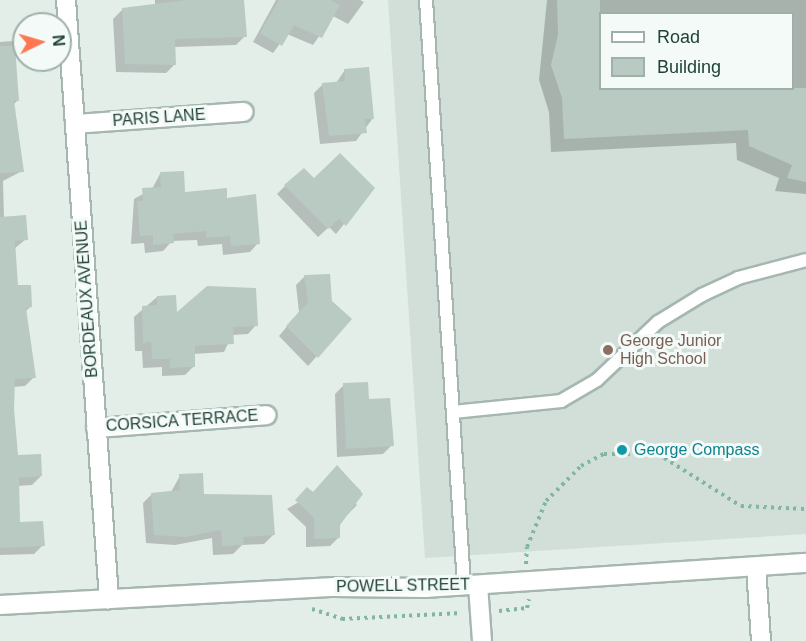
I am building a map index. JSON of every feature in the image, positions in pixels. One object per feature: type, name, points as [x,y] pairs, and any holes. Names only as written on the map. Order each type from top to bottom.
[{"type":"street","name":"BORDEAUX AVENUE","points":[[66,0],[109,599]]},
{"type":"street","name":"PARIS LANE","points":[[75,124],[244,112]]},
{"type":"street","name":"CORSICA TERRACE","points":[[96,428],[267,415]]},
{"type":"street","name":"POWELL STREET","points":[[0,605],[471,585],[806,563]]},
{"type":"street","points":[[756,567],[761,641]]},
{"type":"street","points":[[471,585],[482,641]]},
{"type":"lane","points":[[426,0],[453,412],[471,585]]},
{"type":"lane","points":[[453,412],[561,401],[597,380],[658,322],[702,295],[738,278],[806,260]]},
{"type":"path","points":[[526,562],[546,501],[581,466],[622,450],[677,463],[741,506],[806,509]]},
{"type":"path","points":[[499,611],[527,608],[529,598]]},
{"type":"shaded area","name":"George Junior High School","points":[[388,0],[806,0],[806,534],[425,558]]},
{"type":"building","points":[[186,0],[244,0],[247,37],[175,39],[176,65],[125,64],[122,8]]},
{"type":"building","points":[[279,0],[331,0],[340,5],[322,38],[294,25],[282,46],[260,33]]},
{"type":"building","points":[[557,0],[600,0],[599,90],[794,90],[794,88],[806,88],[806,182],[787,178],[792,165],[749,146],[748,130],[564,139],[562,98],[551,65],[558,34]]},
{"type":"building","points":[[0,46],[12,46],[12,72],[17,72],[19,101],[14,101],[24,172],[0,173]]},
{"type":"building","points":[[369,67],[374,119],[365,119],[367,133],[329,136],[322,83],[345,81],[344,69]]},
{"type":"building","points":[[340,153],[375,188],[346,226],[339,219],[328,229],[284,185],[304,168],[314,178]]},
{"type":"building","points":[[184,171],[185,192],[227,188],[227,198],[256,194],[260,244],[231,246],[230,236],[206,238],[206,231],[173,234],[174,243],[153,245],[153,235],[140,236],[137,201],[143,201],[142,188],[161,187],[160,172]]},
{"type":"building","points":[[26,215],[28,240],[15,241],[18,285],[31,285],[32,307],[26,308],[36,378],[15,379],[14,409],[18,455],[41,454],[42,476],[19,478],[20,522],[43,521],[45,546],[0,548],[0,217]]},
{"type":"building","points":[[330,274],[332,301],[352,319],[318,358],[286,326],[308,302],[304,275]]},
{"type":"building","points":[[207,286],[256,288],[258,326],[233,327],[234,344],[195,346],[195,367],[170,368],[170,359],[152,359],[151,342],[143,343],[142,306],[157,305],[157,296],[176,295],[177,312]]},
{"type":"building","points":[[368,382],[369,399],[390,398],[394,446],[346,449],[343,383]]},
{"type":"building","points":[[337,465],[363,494],[340,525],[340,538],[314,539],[314,518],[295,500],[307,487],[313,492]]},
{"type":"building","points":[[203,473],[204,494],[272,495],[275,535],[243,537],[244,545],[222,546],[221,530],[185,537],[154,535],[151,493],[180,490],[179,474]]},
{"type":"place","name":"George Junior High School","points":[[608,350]]},
{"type":"place","name":"George Compass","points":[[622,450]]}]
